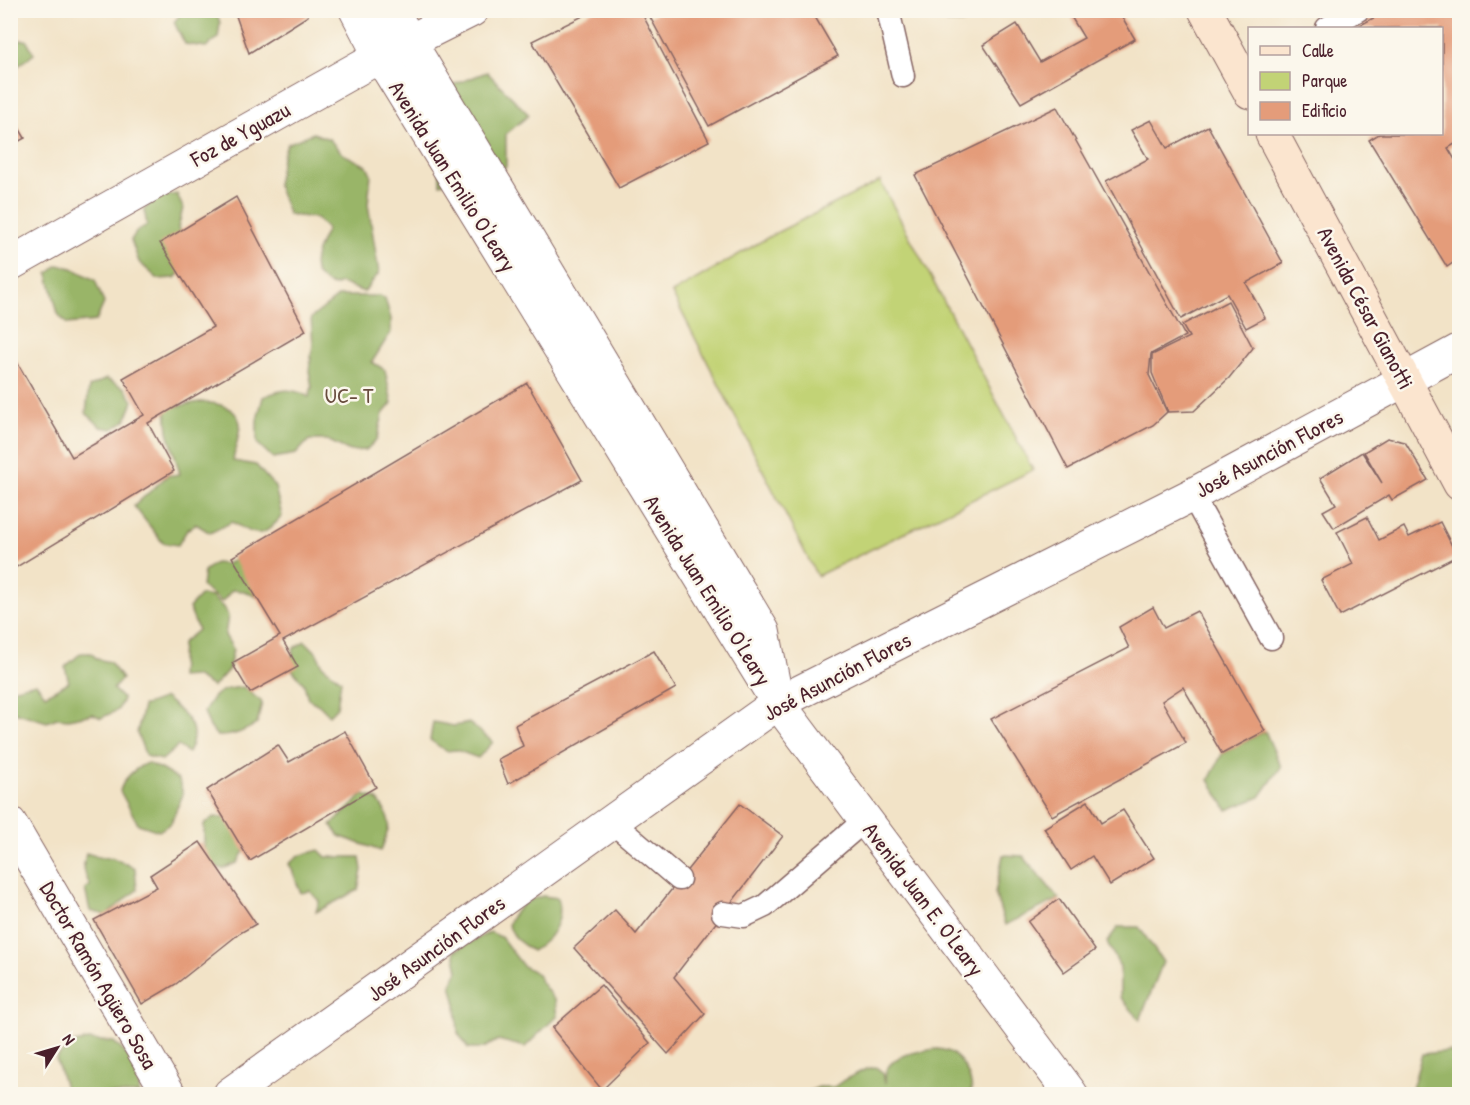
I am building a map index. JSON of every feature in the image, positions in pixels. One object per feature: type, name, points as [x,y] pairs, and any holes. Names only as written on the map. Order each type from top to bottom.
[{"type":"street","name":"Avenida Juan Emilio O'Leary","points":[[356,10],[380,56],[778,703]]},
{"type":"street","name":"Avenida Juan Emilio O'Leary","points":[[392,10],[763,631],[778,703]]},
{"type":"street","name":"Foz de Yguazu","points":[[10,264],[380,56],[472,10]]},
{"type":"street","points":[[1205,10],[1246,79]]},
{"type":"street","name":"Avenida César Gianotti","points":[[1273,135],[1460,484]]},
{"type":"street","name":"José Asunción Flores","points":[[230,1095],[778,703],[1192,495],[1460,350]]},
{"type":"street","name":"Avenida Juan E. O'Leary","points":[[778,703],[1071,1095]]},
{"type":"street","name":"Doctor Ramón Agüero Sosa","points":[[10,824],[169,1095]]},
{"type":"lane","points":[[888,10],[903,76]]},
{"type":"lane","points":[[1329,27],[1358,10]]},
{"type":"lane","points":[[1192,495],[1271,638]]},
{"type":"lane","points":[[723,913],[744,916],[765,906],[865,820]]},
{"type":"lane","points":[[612,822],[679,879]]},
{"type":"green space","points":[[184,10],[216,11],[220,23],[218,38],[206,47],[185,44],[174,22]]},
{"type":"green space","points":[[937,11],[978,11],[965,23],[947,23]]},
{"type":"green space","points":[[11,40],[26,40],[34,54],[11,71]]},
{"type":"green space","points":[[487,72],[529,115],[506,134],[506,167],[440,184],[437,91]]},
{"type":"green space","points":[[313,133],[329,139],[343,154],[367,166],[371,174],[368,204],[379,273],[364,292],[341,283],[334,286],[318,275],[314,261],[327,229],[316,218],[289,215],[277,185],[287,144]]},
{"type":"green space","points":[[880,181],[1033,470],[817,576],[672,293],[774,234]]},
{"type":"green space","points":[[177,194],[183,208],[178,228],[193,258],[175,278],[158,279],[139,262],[131,240],[137,231],[147,225],[144,210],[157,197]]},
{"type":"green space","points":[[58,265],[72,268],[95,280],[104,303],[96,321],[67,324],[58,314],[48,274]]},
{"type":"green space","name":"UC- T","points":[[339,296],[385,298],[391,319],[391,332],[372,362],[385,370],[392,403],[383,414],[377,439],[366,450],[350,451],[327,440],[309,440],[296,454],[273,458],[257,443],[257,420],[263,397],[286,390],[309,397],[312,387],[309,371],[313,344],[311,318]]},
{"type":"green space","points":[[106,379],[125,388],[133,401],[126,420],[113,429],[101,427],[86,413],[89,387]]},
{"type":"green space","points":[[200,402],[224,406],[238,417],[240,426],[233,461],[256,465],[275,487],[282,516],[264,532],[254,533],[232,522],[210,533],[196,524],[187,530],[178,545],[163,543],[134,506],[167,476],[180,474],[168,431],[166,408]]},
{"type":"green space","points":[[245,553],[259,598],[244,591],[232,590],[222,602],[202,587],[204,571],[215,563],[227,564]]},
{"type":"green space","points":[[201,595],[212,597],[225,609],[228,616],[225,635],[233,649],[229,669],[213,687],[195,676],[180,677],[182,643],[198,630],[189,608]]},
{"type":"green space","points":[[305,641],[316,652],[323,666],[341,680],[337,707],[329,715],[319,705],[308,699],[304,684],[290,667],[294,648]]},
{"type":"green space","points":[[81,653],[91,653],[97,659],[110,662],[122,679],[113,689],[123,699],[118,710],[101,718],[93,714],[68,719],[57,718],[47,722],[11,711],[11,689],[36,683],[45,695],[69,682],[65,667]]},
{"type":"green space","points":[[243,687],[262,702],[257,724],[233,734],[217,736],[210,727],[204,712],[219,692]]},
{"type":"green space","points":[[165,698],[185,716],[193,735],[188,753],[178,746],[162,760],[146,756],[137,733],[143,706]]},
{"type":"green space","points":[[433,722],[454,726],[469,723],[493,742],[478,758],[456,750],[446,751],[430,740]]},
{"type":"green space","points":[[1265,731],[1281,767],[1260,797],[1227,810],[1209,780],[1222,754]]},
{"type":"green space","points":[[147,763],[179,780],[183,794],[171,823],[159,831],[138,824],[120,791],[130,774]]},
{"type":"green space","points":[[363,795],[377,799],[388,819],[388,829],[381,851],[339,836],[331,825]]},
{"type":"green space","points":[[214,817],[229,819],[246,848],[237,863],[223,869],[204,861],[204,824]]},
{"type":"green space","points":[[319,850],[326,857],[360,857],[362,870],[358,890],[316,912],[319,901],[310,891],[301,893],[289,864],[298,856]]},
{"type":"green space","points":[[86,853],[113,858],[135,868],[137,890],[106,915],[90,911],[85,889],[90,886],[83,869]]},
{"type":"green space","points":[[1003,855],[1023,856],[1059,899],[1005,925],[995,893]]},
{"type":"green space","points":[[543,896],[558,898],[560,914],[555,929],[539,947],[532,951],[516,939],[508,925],[522,906]]},
{"type":"green space","points":[[1118,927],[1139,927],[1163,962],[1140,1020],[1120,997],[1120,967],[1107,942]]},
{"type":"green space","points":[[490,932],[501,937],[523,966],[538,974],[555,1001],[557,1016],[525,1047],[498,1040],[484,1048],[468,1048],[458,1033],[456,1004],[451,984],[458,971],[454,951]]},
{"type":"green space","points":[[89,1040],[114,1042],[135,1063],[140,1094],[67,1094],[56,1059],[70,1044]]},
{"type":"green space","points":[[937,1049],[949,1052],[960,1061],[971,1083],[971,1094],[803,1094],[819,1087],[834,1087],[866,1069],[876,1067],[883,1073],[885,1083],[886,1070],[896,1059]]},
{"type":"green space","points":[[1451,1051],[1459,1066],[1459,1094],[1407,1094],[1412,1089],[1422,1054]]},
{"type":"building","points":[[234,10],[305,10],[308,16],[249,53]]},
{"type":"building","points":[[595,10],[640,10],[709,141],[619,188],[532,41]]},
{"type":"building","points":[[661,10],[811,10],[838,56],[709,126],[650,17]]},
{"type":"building","points":[[1067,10],[1118,10],[1135,39],[1021,103],[983,45],[1017,24],[1040,62],[1084,38]]},
{"type":"building","points":[[1388,10],[1460,10],[1460,141],[1448,148],[1460,168],[1460,258],[1447,267],[1369,140],[1377,135],[1443,135],[1443,27],[1357,27]]},
{"type":"building","points":[[1057,107],[1185,336],[1151,354],[1149,375],[1167,412],[1153,425],[1068,469],[915,175]]},
{"type":"building","points":[[10,113],[25,138],[10,146]]},
{"type":"building","points":[[1151,120],[1167,148],[1208,126],[1283,263],[1246,283],[1265,318],[1246,328],[1227,294],[1181,319],[1106,181],[1148,159],[1131,130]]},
{"type":"building","points":[[236,197],[306,331],[148,423],[174,471],[10,571],[10,350],[72,457],[144,415],[123,378],[213,327],[160,243]]},
{"type":"building","points":[[1228,301],[1253,348],[1229,378],[1194,411],[1168,412],[1152,373],[1152,355],[1189,337],[1182,325]]},
{"type":"building","name":"UC- T","points":[[527,383],[582,480],[283,641],[298,667],[250,693],[232,663],[280,636],[232,557]]},
{"type":"building","points":[[1387,438],[1405,442],[1428,480],[1392,500],[1389,495],[1334,528],[1323,511],[1336,504],[1320,478],[1362,452],[1382,483],[1364,452]]},
{"type":"building","points":[[1367,517],[1379,540],[1404,527],[1409,537],[1440,522],[1457,556],[1340,616],[1321,580],[1353,564],[1337,532]]},
{"type":"building","points":[[1153,607],[1164,628],[1197,611],[1265,731],[1222,754],[1183,687],[1162,701],[1186,743],[1052,816],[991,719],[1129,648],[1119,627]]},
{"type":"building","points":[[654,651],[676,688],[508,784],[498,759],[523,746],[515,725]]},
{"type":"building","points":[[345,731],[376,787],[250,861],[207,790],[278,745],[289,762]]},
{"type":"building","points":[[1088,801],[1101,823],[1123,810],[1154,858],[1110,885],[1092,856],[1071,870],[1044,828]]},
{"type":"building","points":[[740,804],[783,836],[674,977],[705,1014],[668,1054],[574,948],[615,910],[636,934]]},
{"type":"building","points":[[200,842],[256,924],[240,933],[176,984],[142,1004],[94,920],[157,887],[150,875]]},
{"type":"building","points":[[1059,899],[1095,950],[1064,972],[1028,922]]},
{"type":"building","points":[[601,985],[650,1043],[602,1090],[552,1028]]}]
